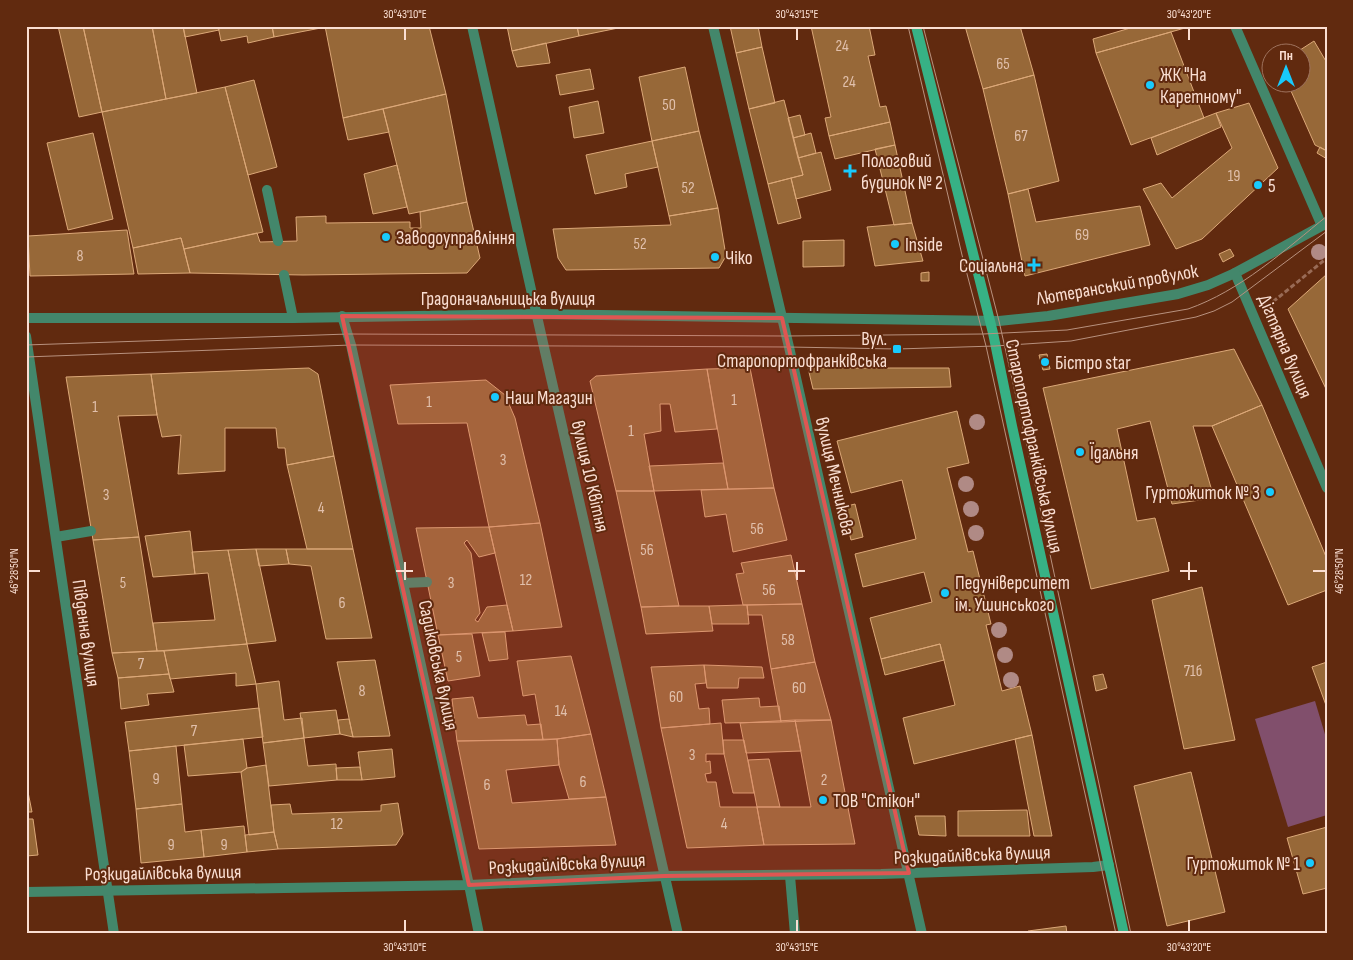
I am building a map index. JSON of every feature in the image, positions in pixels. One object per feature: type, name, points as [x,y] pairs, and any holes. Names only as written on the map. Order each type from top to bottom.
[{"type":"main road","name":"Старопортофранківська вулиця","points":[[916,26],[990,321],[1124,934]]},
{"type":"street","name":"вулиця 10 Квітня","points":[[472,26],[678,934]]},
{"type":"street","name":"вулиця Мечникова","points":[[713,26],[782,318],[922,934]]},
{"type":"street","points":[[1234,26],[1325,225]]},
{"type":"street","points":[[267,190],[278,241]]},
{"type":"street","name":"Лютеранський провулок","points":[[990,321],[1048,316],[1178,294],[1208,286],[1325,225]]},
{"type":"street","name":"Дігтярна вулиця","points":[[1235,273],[1327,488]]},
{"type":"street","points":[[284,275],[293,318]]},
{"type":"street","name":"Градоначальницька вулиця","points":[[26,318],[293,318],[536,314],[990,321]]},
{"type":"street","name":"Садиковська вулиця","points":[[342,316],[351,345],[404,583],[479,934]]},
{"type":"street","name":"Південна вулиця","points":[[26,336],[114,934]]},
{"type":"street","points":[[56,537],[91,530]]},
{"type":"street","points":[[404,583],[427,582]]},
{"type":"street","name":"Розкидайлівська вулиця","points":[[26,892],[470,885],[664,876],[790,876],[1110,866]]},
{"type":"street","points":[[790,876],[795,934]]},
{"type":"path","points":[[1273,314],[1270,306],[1327,258]]},
{"type":"highlighted area","points":[[342,316],[782,318],[909,873],[664,876],[469,885]]},
{"type":"shaded area","points":[[1315,701],[1327,741],[1327,815],[1288,827],[1255,719]]},
{"type":"building","points":[[58,26],[83,26],[102,112],[79,117]]},
{"type":"building","points":[[83,26],[152,26],[166,99],[102,112]]},
{"type":"building","points":[[152,26],[183,26],[197,93],[166,99]]},
{"type":"building","points":[[183,26],[218,26],[219,30],[185,37]]},
{"type":"building","points":[[218,26],[272,26],[274,37],[248,43],[247,36],[221,41]]},
{"type":"building","points":[[272,26],[325,26],[326,27],[274,37]]},
{"type":"building","points":[[325,26],[429,26],[446,94],[343,118]]},
{"type":"building","points":[[507,26],[577,26],[579,36],[512,51]]},
{"type":"building","points":[[577,26],[628,26],[579,36]]},
{"type":"building","points":[[730,26],[758,26],[762,47],[736,53]]},
{"type":"building","points":[[811,26],[869,26],[875,55],[868,56],[880,107],[886,106],[890,122],[829,136],[825,118],[831,117]]},
{"type":"building","points":[[965,26],[1020,26],[1034,75],[983,89]]},
{"type":"building","points":[[1137,26],[1192,26],[1096,53],[1093,39]]},
{"type":"building","name":"ЖК \"На Каретному\"","points":[[1171,32],[1204,118],[1131,145],[1096,53]]},
{"type":"building","points":[[1314,41],[1327,63],[1327,151],[1315,145],[1291,92],[1310,92],[1310,44]]},
{"type":"building","points":[[546,43],[550,63],[517,67],[512,51]]},
{"type":"building","points":[[762,47],[775,103],[749,109],[736,53]]},
{"type":"building","points":[[685,67],[699,131],[652,141],[639,77]]},
{"type":"building","points":[[590,69],[594,89],[560,95],[556,75]]},
{"type":"building","points":[[1034,75],[1059,181],[1008,194],[983,89]]},
{"type":"building","points":[[254,80],[277,167],[248,175],[225,87]]},
{"type":"building","points":[[225,87],[263,232],[184,249],[181,238],[133,248],[102,112]]},
{"type":"building","points":[[446,94],[467,202],[409,214],[383,109]]},
{"type":"building","points":[[784,100],[803,175],[768,184],[749,109]]},
{"type":"building","points":[[598,101],[604,133],[574,138],[569,107]]},
{"type":"building","points":[[1249,103],[1278,168],[1202,239],[1176,249],[1143,189],[1161,183],[1172,198],[1232,148],[1216,113]]},
{"type":"building","points":[[383,109],[389,132],[348,140],[343,118]]},
{"type":"building","points":[[1216,113],[1221,127],[1157,155],[1151,138]]},
{"type":"building","points":[[800,115],[805,135],[793,138],[788,118]]},
{"type":"building","points":[[890,122],[895,145],[835,159],[829,136]]},
{"type":"building","points":[[699,131],[718,208],[669,216],[652,141]]},
{"type":"building","points":[[93,133],[113,219],[68,230],[47,143]]},
{"type":"building","points":[[811,133],[816,153],[798,158],[793,138]]},
{"type":"building","points":[[652,141],[658,167],[625,174],[627,187],[595,194],[586,155]]},
{"type":"building","points":[[895,145],[912,223],[894,225],[875,149]]},
{"type":"building","points":[[1320,147],[1327,151],[1327,159],[1317,153]]},
{"type":"building","points":[[821,152],[831,190],[796,199],[791,178],[803,175],[798,158]]},
{"type":"building","points":[[397,165],[407,207],[373,214],[364,174]]},
{"type":"building","points":[[791,178],[801,218],[778,224],[768,184]]},
{"type":"building","points":[[1028,189],[1036,222],[1140,206],[1150,245],[1025,276],[1008,194]]},
{"type":"building","name":"Заводоуправління","points":[[467,202],[480,258],[467,273],[303,275],[190,273],[184,249],[257,233],[260,242],[297,241],[296,217],[326,216],[326,223],[410,222],[410,228],[421,228],[420,212]]},
{"type":"building","points":[[718,208],[726,256],[719,268],[566,270],[558,258],[553,229],[671,225],[669,216]]},
{"type":"building","name":"Inside","points":[[912,223],[923,261],[875,266],[867,227]]},
{"type":"building","points":[[127,230],[134,274],[30,276],[28,236]]},
{"type":"building","points":[[181,238],[190,273],[138,274],[133,248]]},
{"type":"building","points":[[844,240],[844,266],[803,267],[803,241]]},
{"type":"building","points":[[1230,249],[1234,256],[1223,262],[1219,254]]},
{"type":"building","points":[[929,272],[929,281],[921,281],[921,273]]},
{"type":"building","points":[[1327,274],[1327,391],[1288,309]]},
{"type":"building","points":[[1234,349],[1262,405],[1212,426],[1193,426],[1214,498],[1172,504],[1150,421],[1117,429],[1137,521],[1155,518],[1169,571],[1091,589],[1043,388]]},
{"type":"building","name":"Бістро star","points":[[1047,354],[1050,369],[1043,370],[1039,355]]},
{"type":"building","points":[[309,368],[318,374],[334,456],[287,465],[285,448],[278,448],[276,428],[225,428],[225,471],[178,474],[181,435],[162,437],[151,374]]},
{"type":"building","points":[[750,368],[774,488],[728,489],[707,369]]},
{"type":"building","points":[[808,368],[949,368],[951,387],[813,389]]},
{"type":"building","points":[[707,369],[717,429],[675,432],[670,404],[660,404],[661,431],[644,434],[654,491],[616,491],[590,381],[596,376]]},
{"type":"building","points":[[151,374],[157,415],[118,416],[139,537],[93,540],[66,377]]},
{"type":"building","points":[[486,380],[505,395],[515,418],[540,523],[489,527],[467,423],[398,424],[390,385]]},
{"type":"building","name":"Гуртожиток № 3","points":[[1262,405],[1327,559],[1327,590],[1288,605],[1212,426]]},
{"type":"building","points":[[957,411],[969,463],[947,468],[968,552],[973,551],[991,624],[986,625],[1002,691],[1020,686],[1032,735],[914,764],[903,718],[955,705],[940,644],[881,659],[870,618],[932,602],[924,572],[863,587],[855,554],[916,539],[902,480],[851,493],[837,441]]},
{"type":"building","points":[[334,456],[353,549],[307,549],[287,465]]},
{"type":"building","points":[[723,463],[728,489],[654,491],[649,466]]},
{"type":"building","points":[[774,488],[787,540],[733,552],[726,514],[705,517],[701,490]]},
{"type":"building","points":[[616,491],[654,491],[679,606],[641,607]]},
{"type":"building","points":[[855,504],[863,537],[851,540],[843,507]]},
{"type":"building","points":[[540,523],[562,627],[513,631],[489,527]]},
{"type":"building","points":[[489,527],[495,553],[479,557],[467,540],[464,543],[471,553],[480,613],[475,620],[478,622],[487,607],[507,605],[513,631],[438,635],[416,528]]},
{"type":"building","points":[[190,531],[195,574],[153,577],[145,536]]},
{"type":"building","points":[[139,537],[157,651],[112,653],[93,540]]},
{"type":"building","points":[[256,549],[286,549],[289,564],[259,566]]},
{"type":"building","points":[[256,549],[276,641],[247,644],[228,550]]},
{"type":"building","points":[[286,549],[353,549],[372,638],[326,639],[311,566],[289,564]]},
{"type":"building","points":[[228,550],[247,644],[157,651],[153,623],[215,620],[208,573],[195,574],[192,552]]},
{"type":"building","points":[[791,555],[802,604],[743,605],[736,574],[744,573],[741,563]]},
{"type":"building","points":[[1202,587],[1235,740],[1184,749],[1152,600]]},
{"type":"building","points":[[802,604],[815,662],[771,669],[762,615],[748,615],[747,605]]},
{"type":"building","points":[[747,605],[749,624],[712,624],[709,606]]},
{"type":"building","points":[[709,606],[713,631],[646,634],[641,607]]},
{"type":"building","points":[[505,632],[508,659],[489,661],[482,633]]},
{"type":"building","points":[[472,634],[480,676],[448,681],[438,635]]},
{"type":"building","points":[[247,644],[256,684],[236,686],[236,673],[170,679],[164,651]]},
{"type":"building","points":[[940,644],[944,660],[885,675],[881,659]]},
{"type":"building","points":[[164,651],[169,674],[118,678],[112,653]]},
{"type":"building","points":[[571,656],[591,734],[543,740],[535,694],[523,696],[517,661]]},
{"type":"building","points":[[375,660],[390,736],[353,737],[337,662]]},
{"type":"building","points":[[815,662],[831,720],[781,722],[771,669]]},
{"type":"building","points":[[1327,662],[1327,708],[1312,667]]},
{"type":"building","points":[[704,665],[706,683],[695,684],[699,709],[709,708],[710,724],[661,728],[651,667]]},
{"type":"building","points":[[704,665],[762,667],[764,678],[739,678],[738,688],[707,688]]},
{"type":"building","points":[[169,674],[174,692],[147,694],[149,705],[121,709],[118,678]]},
{"type":"building","points":[[1103,674],[1107,688],[1096,691],[1093,676]]},
{"type":"building","points":[[279,681],[284,720],[302,718],[304,738],[263,743],[256,684]]},
{"type":"building","points":[[473,697],[478,718],[525,715],[527,725],[541,724],[543,740],[457,741],[452,699]]},
{"type":"building","points":[[759,698],[760,707],[779,706],[781,722],[725,723],[722,700]]},
{"type":"building","points":[[259,708],[263,737],[129,751],[125,722]]},
{"type":"building","points":[[336,710],[340,734],[304,738],[300,713]]},
{"type":"building","points":[[349,719],[353,737],[340,734],[338,720]]},
{"type":"building","points":[[795,720],[831,720],[855,844],[764,845],[757,807],[811,807]]},
{"type":"building","points":[[795,720],[801,751],[746,753],[740,723]]},
{"type":"building","points":[[721,723],[724,754],[706,754],[706,762],[710,761],[711,773],[705,774],[707,782],[716,782],[720,807],[757,807],[764,845],[687,848],[661,728]]},
{"type":"building","points":[[591,734],[606,797],[569,799],[559,765],[557,739]]},
{"type":"building","points":[[1032,735],[1052,836],[1034,836],[1015,739]]},
{"type":"building","points":[[304,738],[308,766],[336,764],[337,780],[269,786],[263,743]]},
{"type":"building","points":[[243,739],[247,768],[241,772],[188,776],[184,745]]},
{"type":"building","points":[[557,739],[559,765],[506,770],[512,803],[606,797],[616,845],[479,849],[457,741]]},
{"type":"building","points":[[723,740],[744,740],[754,793],[733,793],[724,754]]},
{"type":"building","points":[[176,746],[182,804],[136,809],[129,751]]},
{"type":"building","points":[[392,749],[395,777],[362,780],[358,752]]},
{"type":"building","points":[[769,759],[780,807],[757,807],[748,760]]},
{"type":"building","points":[[266,765],[274,832],[249,835],[241,772],[247,768]]},
{"type":"building","points":[[360,767],[362,780],[337,780],[336,768]]},
{"type":"building","points":[[1191,772],[1225,912],[1167,926],[1134,786]]},
{"type":"building","points":[[26,782],[32,812],[26,812]]},
{"type":"building","points":[[398,803],[403,834],[396,845],[278,849],[271,805],[290,804],[292,814],[381,811],[381,805]]},
{"type":"building","points":[[182,804],[185,832],[201,830],[204,857],[141,863],[136,809]]},
{"type":"building","points":[[1027,810],[1030,836],[958,836],[958,811]]},
{"type":"building","points":[[915,816],[945,816],[946,836],[919,835]]},
{"type":"building","points":[[26,819],[33,819],[38,855],[26,856]]},
{"type":"building","points":[[244,826],[247,852],[204,857],[201,830]]},
{"type":"building","name":"Гуртожиток № 1","points":[[1327,827],[1327,888],[1303,894],[1287,838]]},
{"type":"building","points":[[274,832],[278,849],[247,852],[245,835]]},
{"type":"building","points":[[1066,926],[1067,934],[1028,934],[1028,931]]},
{"type":"tram line","points":[[908,26],[962,255],[986,346],[1116,934]]},
{"type":"tram line","points":[[923,26],[999,321],[1131,934]]},
{"type":"tram line","points":[[26,345],[348,334],[786,336],[983,334],[1067,330],[1188,309],[1207,301],[1244,281],[1327,216]]},
{"type":"tram line","points":[[26,357],[351,345],[897,349],[995,346],[1071,341],[1196,317],[1214,311],[1232,302],[1327,231]]},
{"type":"place","name":"ЖК \"На Каретному\"","points":[[1150,85]]},
{"type":"place","name":"Пологовий будинок № 2","points":[[850,171]]},
{"type":"place","name":"5","points":[[1258,185]]},
{"type":"place","name":"Заводоуправління","points":[[386,237]]},
{"type":"place","name":"Inside","points":[[895,244]]},
{"type":"place","name":"Чіко","points":[[715,257]]},
{"type":"place","name":"Соціальна","points":[[1034,265]]},
{"type":"place","name":"Вул. Старопортофранківська","points":[[897,349]]},
{"type":"place","name":"Бістро star","points":[[1045,362]]},
{"type":"place","name":"Наш Магазин","points":[[495,397]]},
{"type":"place","name":"Їдальня","points":[[1080,452]]},
{"type":"place","name":"Гуртожиток № 3","points":[[1270,492]]},
{"type":"place","name":"Педуніверситет ім. Ушинського","points":[[945,593]]},
{"type":"place","name":"ТОВ \"Стікон\"","points":[[823,800]]},
{"type":"place","name":"Гуртожиток № 1","points":[[1310,863]]}]
